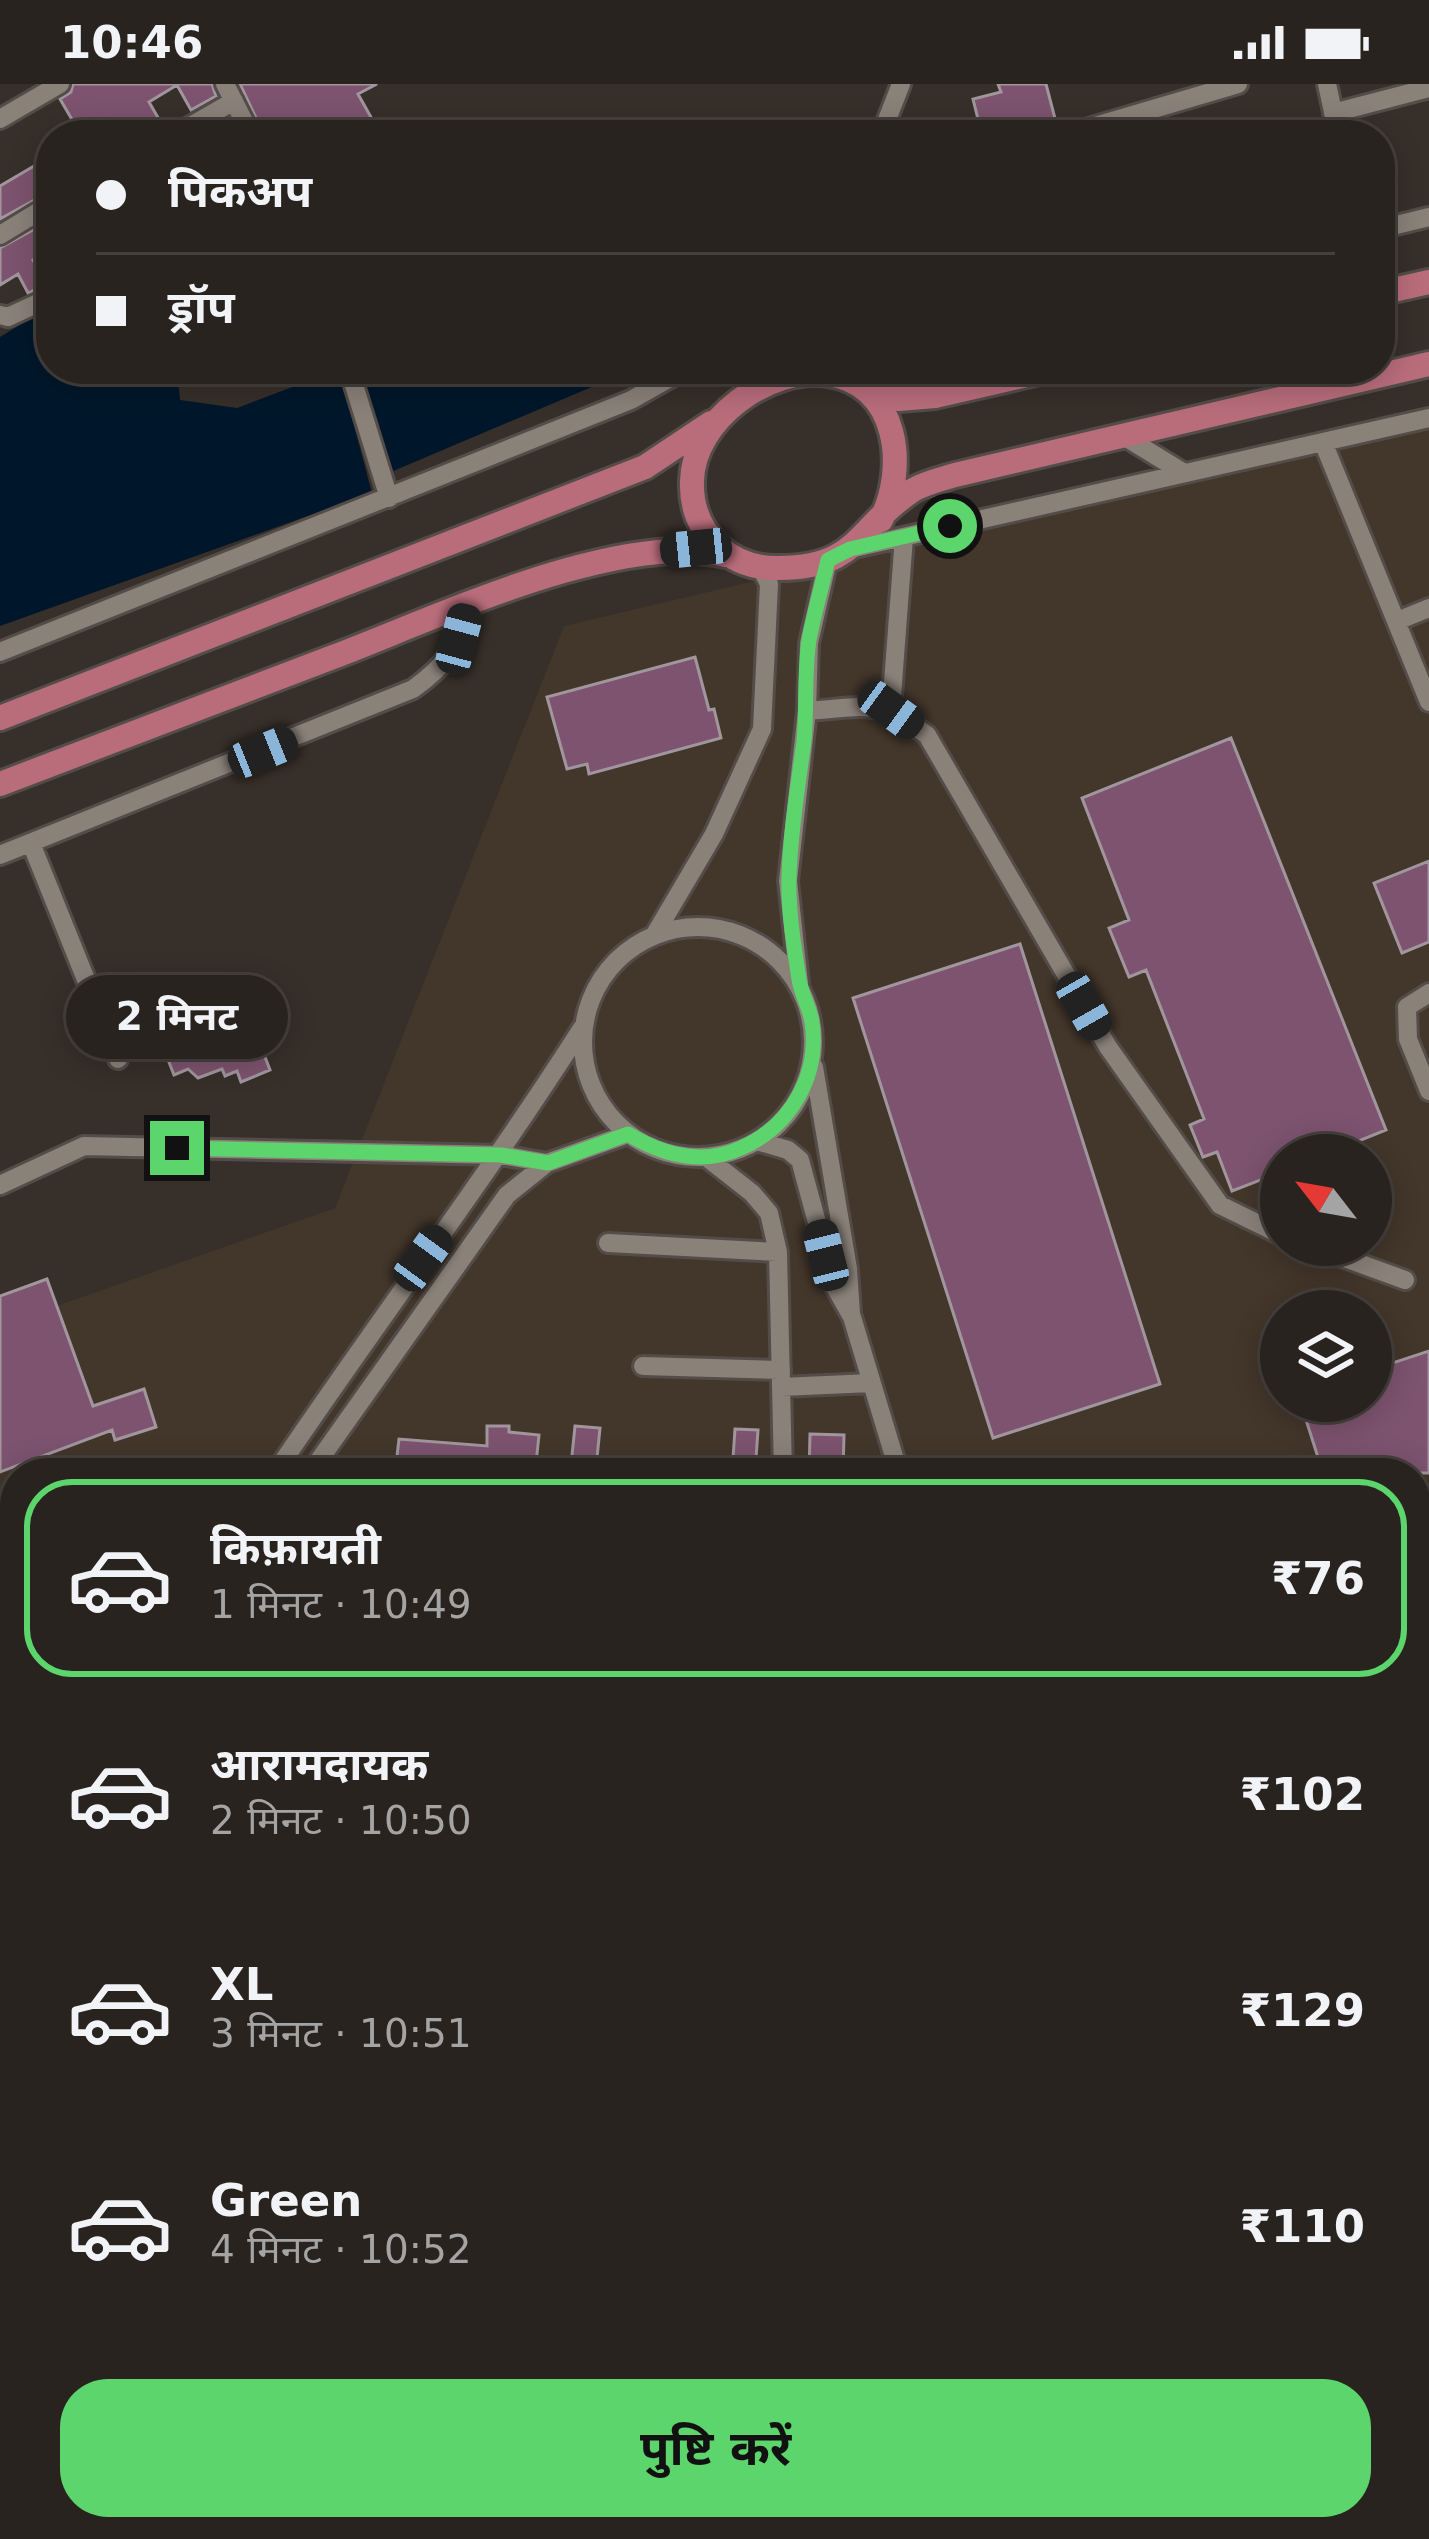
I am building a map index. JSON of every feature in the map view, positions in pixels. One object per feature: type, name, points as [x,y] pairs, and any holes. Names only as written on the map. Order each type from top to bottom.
[{"type":"main road","points":[[1395,290],[1429,282]]},
{"type":"main road","points":[[1395,372],[1429,364]]},
{"type":"main road","points":[[0,718],[645,467],[770,384]]},
{"type":"main road","points":[[858,384],[885,414],[895,441],[896,480],[881,520]]},
{"type":"main road","points":[[866,384],[898,399],[987,384]]},
{"type":"main road","points":[[0,784],[527,580],[643,554],[696,548],[761,568],[811,568],[839,554],[914,489],[1344,384]]},
{"type":"main road","points":[[722,415],[704,440],[691,478],[695,510],[705,533],[728,555]]},
{"type":"street","points":[[0,119],[60,84]]},
{"type":"street","points":[[887,120],[901,84]]},
{"type":"street","points":[[1116,120],[1238,84]]},
{"type":"street","points":[[1327,84],[1335,120]]},
{"type":"street","points":[[1333,113],[1429,88]]},
{"type":"street","points":[[194,120],[230,92],[244,120]]},
{"type":"street","points":[[0,235],[36,213]]},
{"type":"street","points":[[1395,226],[1429,218]]},
{"type":"street","points":[[0,315],[36,304]]},
{"type":"street","points":[[354,384],[389,498]]},
{"type":"street","points":[[0,652],[631,400],[659,384]]},
{"type":"street","points":[[851,1318],[848,1268],[812,1059],[812,1021],[799,985],[788,880],[807,711],[809,643],[839,554],[1429,418]]},
{"type":"street","points":[[1123,436],[1184,473]]},
{"type":"street","points":[[1323,442],[1429,702]]},
{"type":"street","points":[[891,710],[904,537]]},
{"type":"street","points":[[655,934],[714,834],[762,729],[769,584],[761,568]]},
{"type":"street","points":[[0,855],[413,689],[440,669],[459,639],[468,606]]},
{"type":"street","points":[[1397,621],[1429,608]]},
{"type":"street","points":[[807,711],[870,706],[891,710],[927,735],[1108,1047],[1220,1205],[1260,1225]]},
{"type":"street","points":[[31,843],[118,1059]]},
{"type":"street","points":[[799,985],[779,958],[721,927],[687,926],[655,934],[628,949],[607,970],[591,997],[583,1027],[583,1057],[591,1086],[606,1113],[628,1134],[678,1156],[706,1157],[757,1142],[783,1120],[802,1092],[812,1059]]},
{"type":"street","points":[[1429,993],[1407,1007],[1408,1039],[1429,1091]]},
{"type":"street","points":[[285,1458],[373,1328],[501,1155],[583,1027]]},
{"type":"street","points":[[321,1458],[507,1195],[548,1163],[628,1134]]},
{"type":"street","points":[[757,1142],[788,1150],[800,1160],[834,1286],[851,1318],[894,1458]]},
{"type":"street","points":[[0,1185],[84,1146],[501,1155],[548,1163]]},
{"type":"street","points":[[706,1157],[752,1193],[769,1213],[778,1252],[783,1458]]},
{"type":"street","points":[[608,1244],[778,1252]]},
{"type":"street","points":[[1367,1266],[1405,1280]]},
{"type":"street","points":[[644,1366],[872,1383]]},
{"type":"shaded area","points":[[1429,422],[1429,1458],[0,1458],[0,1326],[335,1208],[564,626]]},
{"type":"water","points":[[36,315],[36,384],[178,384],[180,400],[237,408],[300,384],[343,384],[372,493],[0,626],[0,337]]},
{"type":"water","points":[[364,384],[599,384],[391,472]]},
{"type":"building","points":[[73,84],[212,84],[216,96],[191,110],[177,85],[149,102],[159,120],[72,120],[60,99],[71,92]]},
{"type":"building","points":[[240,84],[377,84],[358,94],[373,120],[257,120]]},
{"type":"building","points":[[998,84],[1046,84],[1055,120],[978,120],[973,99],[1001,92]]},
{"type":"building","points":[[36,165],[36,199],[0,219],[0,186]]},
{"type":"building","points":[[36,228],[36,289],[28,293],[18,274],[0,285],[0,248]]},
{"type":"building","points":[[695,657],[721,738],[589,774],[587,764],[567,769],[547,697]]},
{"type":"building","points":[[1231,738],[1386,1130],[1376,1134],[1260,1134],[1260,1180],[1232,1191],[1217,1152],[1203,1157],[1190,1125],[1204,1119],[1146,970],[1129,977],[1109,928],[1129,920],[1082,798]]},
{"type":"building","points":[[1429,861],[1429,942],[1402,953],[1374,883]]},
{"type":"building","points":[[1020,944],[1160,1384],[993,1438],[853,998]]},
{"type":"building","points":[[241,979],[261,1029],[255,1031],[270,1070],[241,1082],[237,1071],[225,1076],[222,1069],[198,1078],[188,1069],[174,1075],[167,1057],[187,1049],[176,1022],[182,1019],[176,1005]]},
{"type":"building","points":[[47,1279],[93,1406],[144,1389],[156,1427],[115,1440],[112,1430],[37,1458],[0,1458],[0,1296]]},
{"type":"building","points":[[1429,1351],[1429,1458],[1318,1458],[1307,1422],[1392,1422],[1392,1363]]},
{"type":"building","points":[[487,1426],[509,1426],[509,1432],[539,1435],[537,1458],[397,1458],[399,1439],[487,1446]]},
{"type":"building","points":[[575,1426],[600,1428],[597,1458],[572,1458]]},
{"type":"building","points":[[735,1429],[758,1430],[756,1458],[733,1458]]},
{"type":"building","points":[[810,1434],[844,1435],[843,1458],[809,1458]]},
{"type":"route","points":[[177,1148],[501,1155],[548,1163],[628,1134],[678,1156],[706,1157],[757,1142],[783,1120],[802,1092],[812,1059],[812,1021],[799,985],[788,880],[807,711],[809,643],[828,560],[850,549],[950,526]]}]
